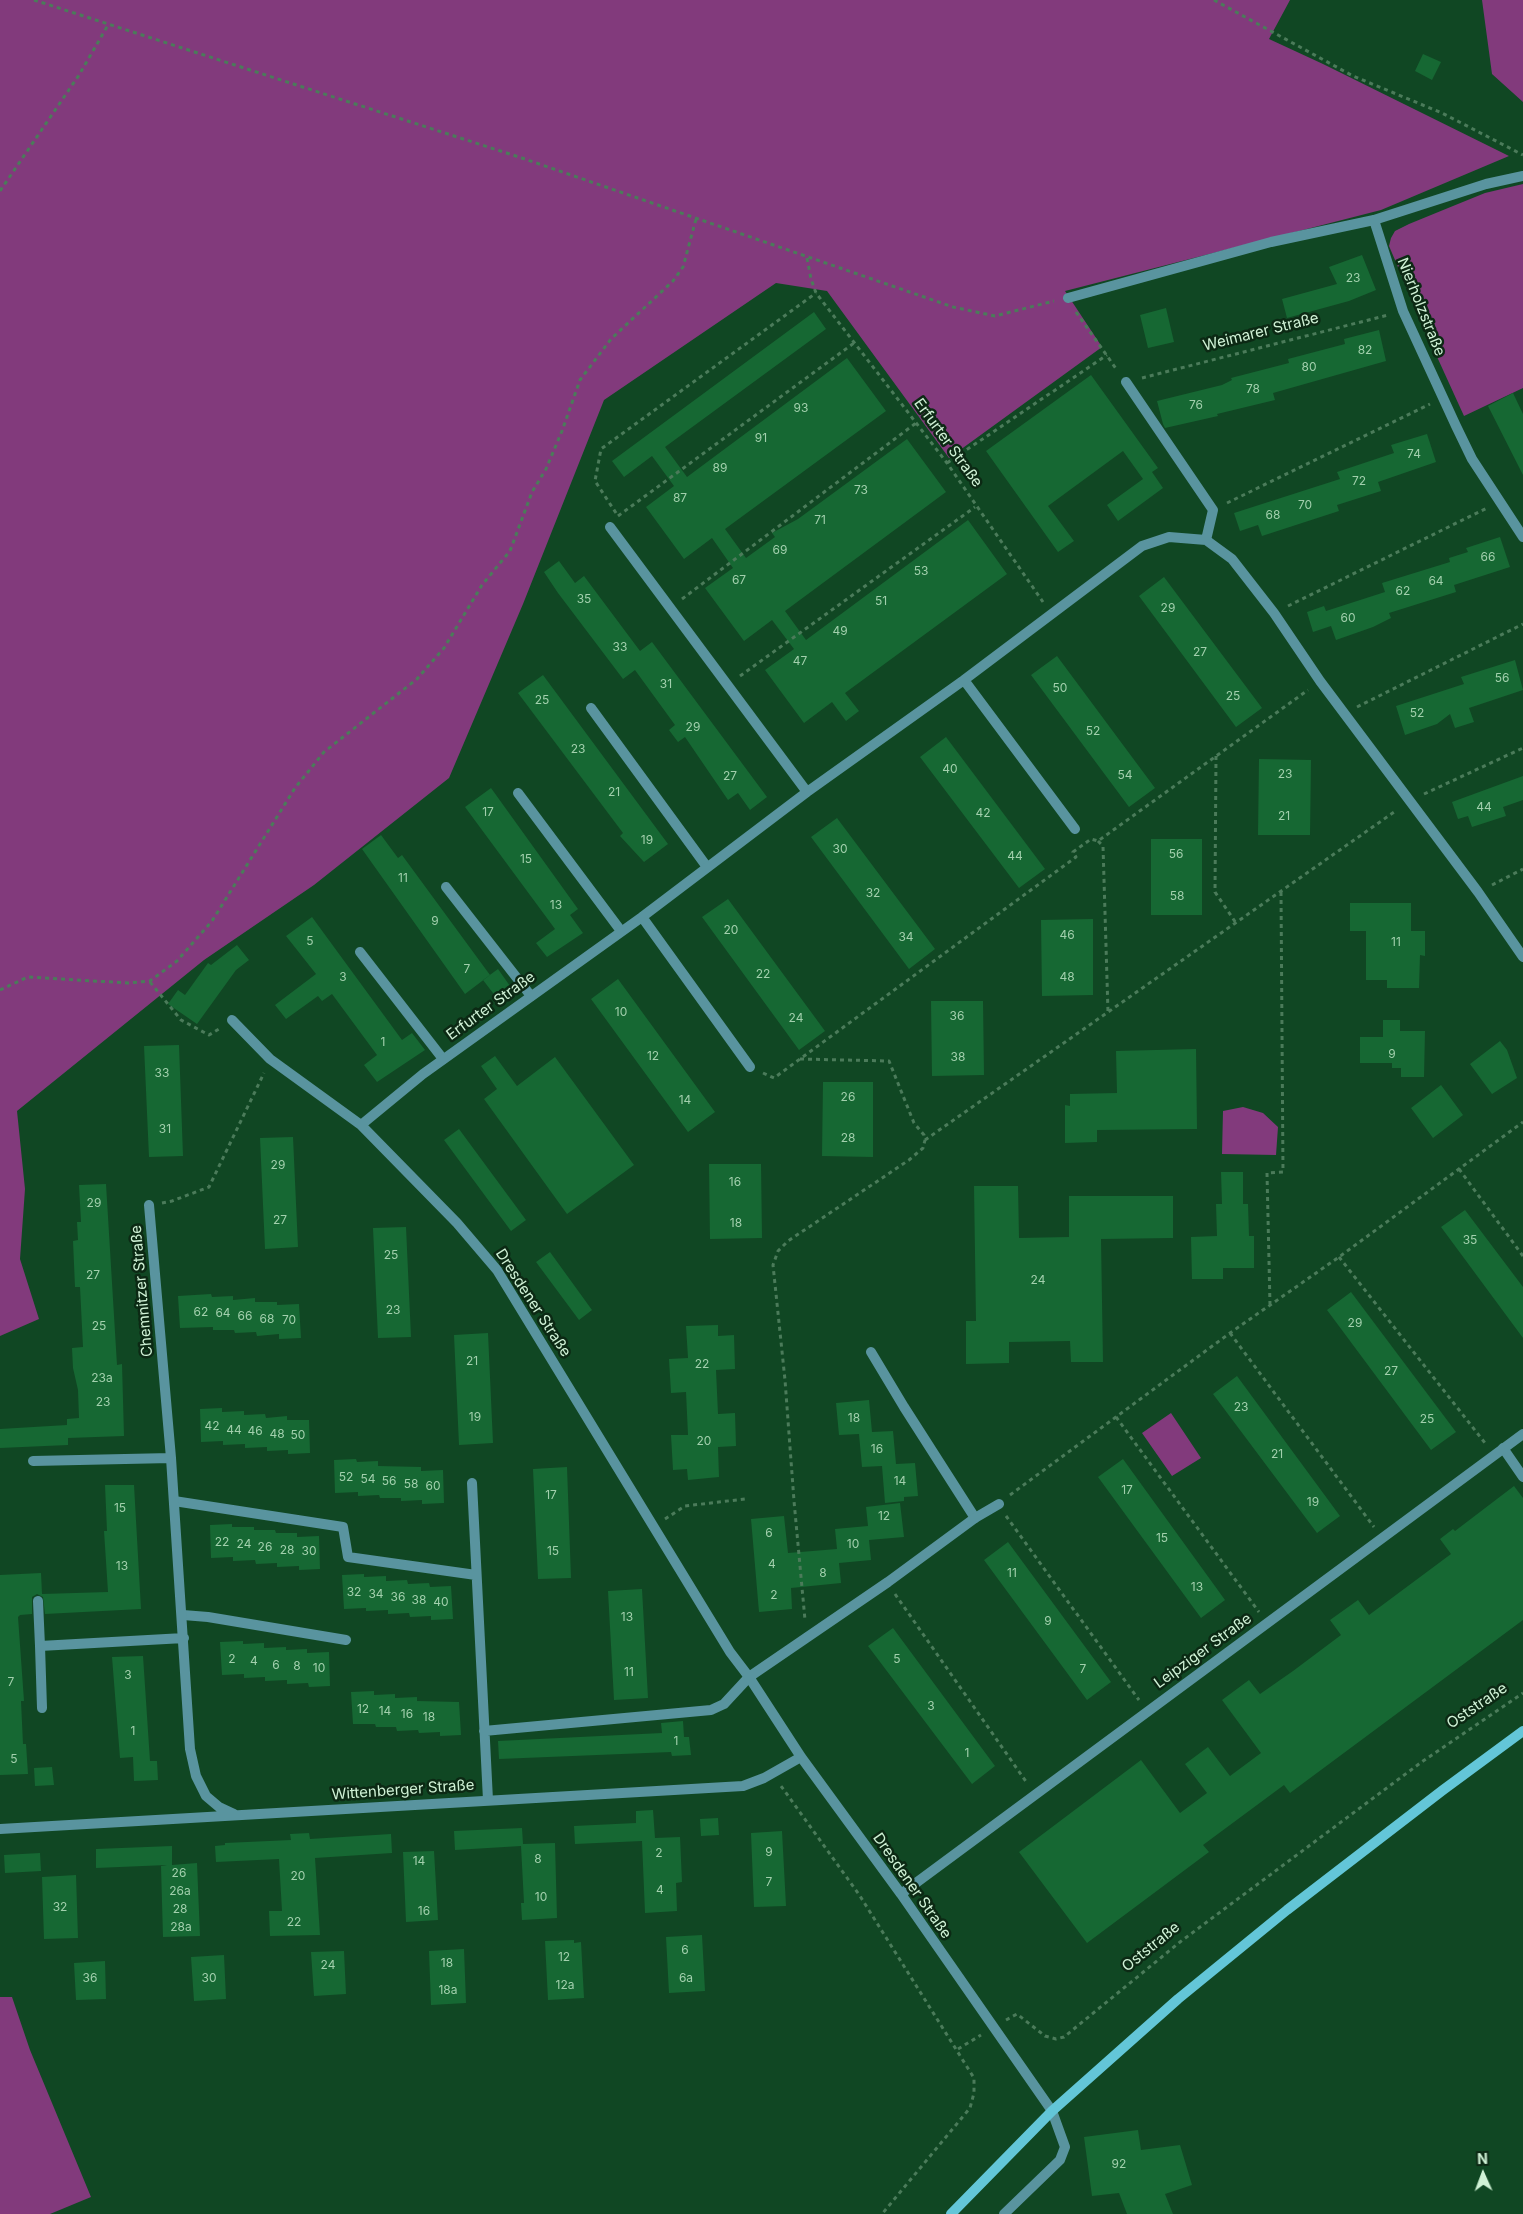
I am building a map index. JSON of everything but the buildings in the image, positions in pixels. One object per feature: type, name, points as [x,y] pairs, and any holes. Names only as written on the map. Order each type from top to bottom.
[{"type":"main road","points":[[952,2214],[1052,2111],[1178,1999],[1287,1910],[1443,1790],[1523,1732]]},
{"type":"street","points":[[1068,298],[1271,242],[1374,220],[1486,184],[1523,176]]},
{"type":"street","name":"Nierholzstraße","points":[[1374,220],[1403,311],[1443,398],[1472,459],[1523,537]]},
{"type":"street","points":[[1126,382],[1213,510],[1206,540],[1232,559],[1274,613],[1320,681],[1478,892],[1523,957]]},
{"type":"street","points":[[610,527],[807,792]]},
{"type":"street","name":"Erfurter Straße","points":[[361,1125],[443,1059],[642,917],[807,792],[964,680],[1142,546],[1169,537],[1206,540]]},
{"type":"street","points":[[964,680],[1075,829]]},
{"type":"street","points":[[591,708],[707,867]]},
{"type":"street","points":[[518,793],[621,931]]},
{"type":"street","points":[[446,887],[531,996]]},
{"type":"street","points":[[642,917],[750,1067]]},
{"type":"street","points":[[360,952],[443,1059]]},
{"type":"street","name":"Dresdener Straße","points":[[232,1020],[270,1059],[361,1125],[457,1223],[496,1270],[730,1652],[749,1677],[801,1757],[901,1894],[992,2028],[1052,2111],[1065,2147],[1060,2160],[1004,2214]]},
{"type":"street","name":"Chemnitzer Straße","points":[[149,1205],[171,1458],[190,1749],[196,1776],[206,1796],[219,1808],[238,1815]]},
{"type":"street","points":[[871,1352],[975,1518]]},
{"type":"street","name":"Leipziger Straße","points":[[901,1894],[1523,1434]]},
{"type":"street","points":[[1503,1448],[1523,1477]]},
{"type":"street","points":[[32,1462],[171,1458]]},
{"type":"street","points":[[472,1483],[488,1800]]},
{"type":"street","points":[[174,1501],[343,1527],[348,1557],[476,1575]]},
{"type":"street","points":[[484,1731],[711,1710],[724,1704],[749,1677],[888,1582],[975,1518],[999,1504]]},
{"type":"street","points":[[38,1601],[42,1708]]},
{"type":"street","points":[[182,1615],[208,1617],[346,1640]]},
{"type":"street","points":[[40,1646],[184,1638]]},
{"type":"street","name":"Wittenberger Straße","points":[[0,1829],[743,1786],[772,1774],[801,1757]]},
{"type":"path","points":[[34,0],[519,157],[953,307],[995,316],[1068,298],[1126,382]]},
{"type":"path","points":[[1214,0],[1353,76],[1442,113],[1523,154]]},
{"type":"path","points":[[0,191],[79,75],[108,25]]},
{"type":"path","points":[[0,990],[28,977],[128,983],[150,982],[177,961],[212,922],[295,788],[324,752],[417,679],[444,648],[482,585],[510,551],[532,492],[546,469],[562,431],[580,380],[611,339],[673,280],[683,267],[696,219]]},
{"type":"path","points":[[618,516],[595,480],[601,449],[816,293],[807,258]]},
{"type":"path","name":"Erfurter Straße","points":[[816,293],[947,463],[976,507],[1053,614]]},
{"type":"path","name":"Weimarer Straße","points":[[1126,382],[1403,311]]},
{"type":"path","points":[[610,527],[618,516],[854,343]]},
{"type":"path","points":[[947,463],[1107,355]]},
{"type":"path","points":[[1213,510],[1414,410],[1443,398]]},
{"type":"path","points":[[670,608],[916,423]]},
{"type":"path","points":[[1274,613],[1482,512],[1499,501]]},
{"type":"path","points":[[728,685],[976,507]]},
{"type":"path","points":[[1345,713],[1523,624]]},
{"type":"path","points":[[1098,841],[1320,681]]},
{"type":"path","points":[[806,1638],[785,1380],[773,1265],[778,1251],[788,1241],[909,1160],[922,1148],[925,1140],[1410,801],[1523,748]]},
{"type":"path","points":[[1216,755],[1215,892],[1236,923]]},
{"type":"path","points":[[750,1067],[774,1078],[1076,857],[1073,852],[1091,838],[1103,846],[1108,1012]]},
{"type":"path","points":[[1478,892],[1523,869]]},
{"type":"path","points":[[1270,1305],[1267,1173],[1283,1172],[1281,891]]},
{"type":"path","points":[[150,982],[181,1020],[200,1032],[209,1036],[232,1020]]},
{"type":"path","name":"Chemnitzer Straße","points":[[149,1205],[172,1202],[209,1187],[270,1059]]},
{"type":"path","points":[[800,1059],[889,1061],[914,1123],[924,1135],[925,1140]]},
{"type":"path","points":[[1147,1711],[999,1504],[1230,1333],[1339,1257],[1523,1122]]},
{"type":"path","points":[[1458,1169],[1523,1256]]},
{"type":"path","points":[[1339,1257],[1494,1455]]},
{"type":"path","points":[[1230,1333],[1382,1538]]},
{"type":"path","points":[[1116,1417],[1266,1623]]},
{"type":"path","points":[[654,1526],[685,1506],[745,1499]]},
{"type":"path","points":[[888,1582],[904,1609],[1036,1795]]},
{"type":"path","name":"Oststraße","points":[[958,2049],[1017,2014],[1045,2036],[1056,2039],[1064,2037],[1212,1919],[1423,1761],[1523,1693]]},
{"type":"path","points":[[772,1774],[860,1896],[958,2049],[974,2078],[974,2093],[970,2108],[882,2214]]},
{"type":"shaded area","points":[[0,0],[1290,0],[1269,39],[1509,156],[1381,210],[1065,291],[1102,347],[949,458],[827,291],[776,283],[604,400],[523,604],[449,778],[314,885],[204,960],[17,1111],[25,1189],[20,1259],[39,1319],[0,1336]]},
{"type":"shaded area","points":[[1482,0],[1523,0],[1523,102],[1492,74]]},
{"type":"shaded area","points":[[1523,184],[1523,388],[1464,416],[1389,246],[1391,238],[1395,231],[1409,224],[1485,193]]},
{"type":"shaded area","points":[[1243,1107],[1263,1113],[1278,1127],[1276,1155],[1222,1154],[1223,1111]]},
{"type":"shaded area","points":[[1171,1413],[1201,1458],[1172,1476],[1142,1433]]},
{"type":"shaded area","points":[[0,1997],[12,1997],[30,2050],[91,2197],[50,2214],[0,2214]]}]
